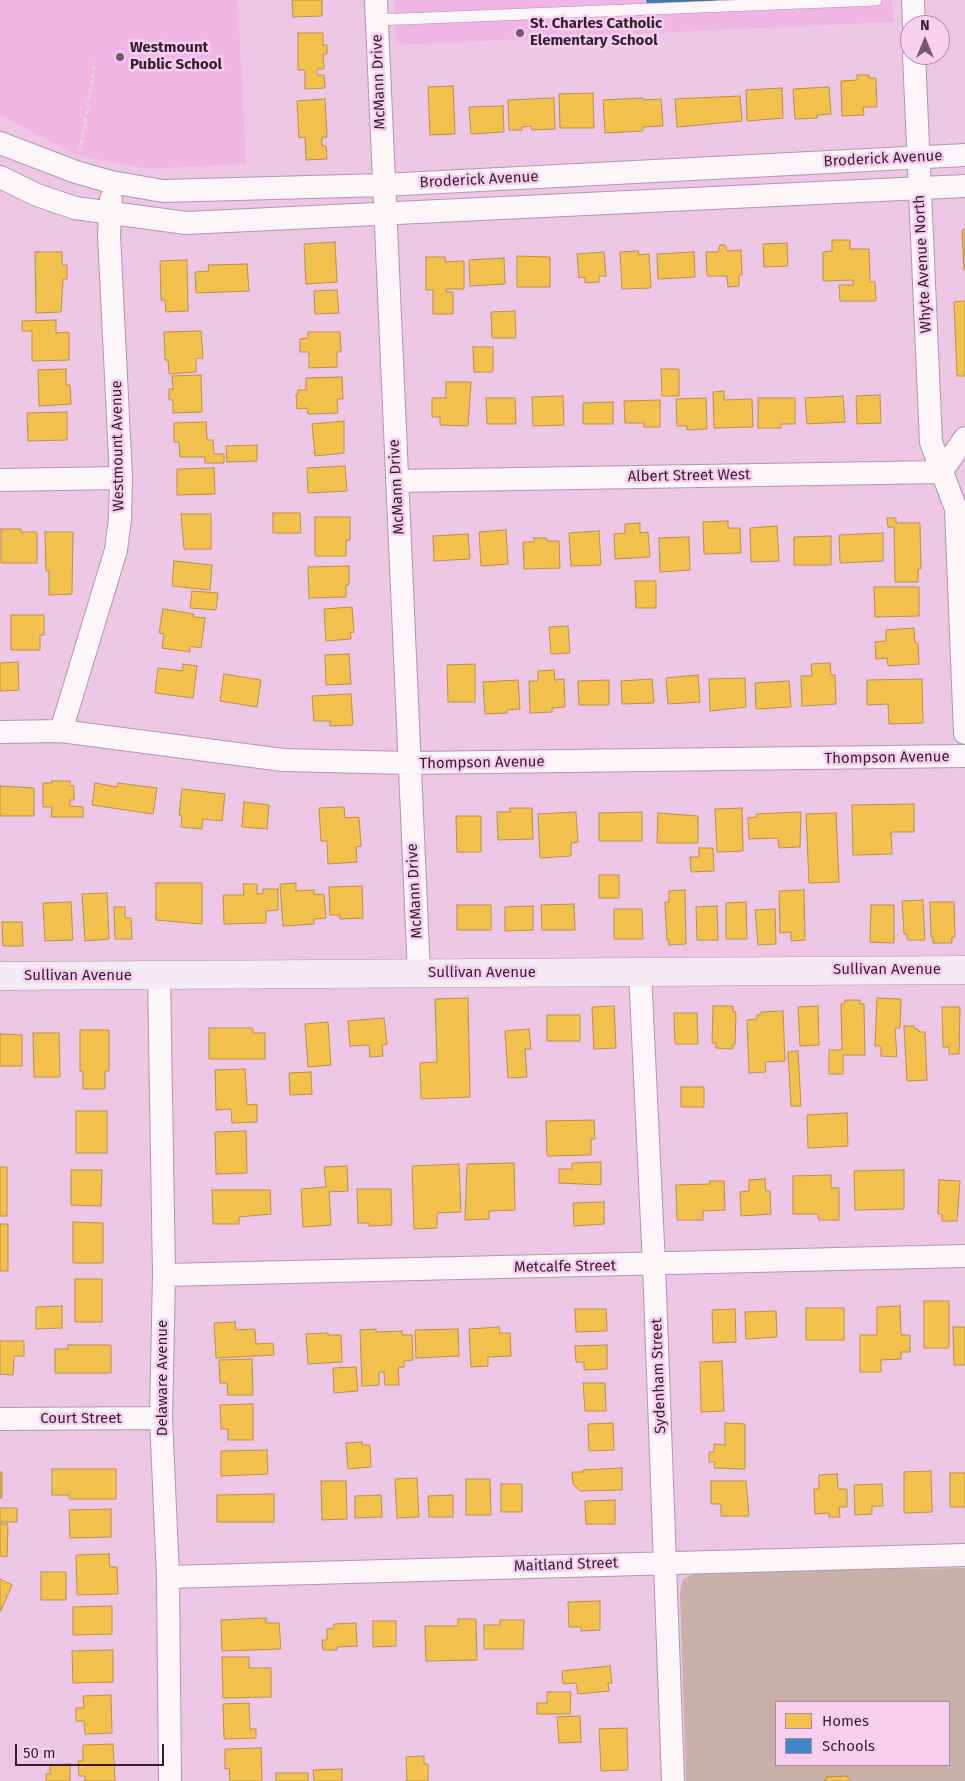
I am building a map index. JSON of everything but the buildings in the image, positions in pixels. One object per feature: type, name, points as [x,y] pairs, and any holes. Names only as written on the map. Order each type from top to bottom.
[{"type":"street","points":[[913,0],[914,15]]},
{"type":"street","name":"McMann Drive","points":[[377,10],[384,213],[419,973]]},
{"type":"street","name":"Whyte Avenue North","points":[[914,65],[931,442],[956,509],[965,733]]},
{"type":"street","name":"Broderick Avenue","points":[[0,143],[76,172],[111,182],[163,191],[197,192],[383,185],[965,155]]},
{"type":"street","name":"Broderick Avenue","points":[[0,177],[57,202],[111,214],[186,223],[965,186]]},
{"type":"street","name":"Westmount Avenue","points":[[61,731],[116,550],[121,478],[110,235],[111,182]]},
{"type":"street","points":[[941,472],[965,438]]},
{"type":"street","name":"Albert Street West","points":[[396,481],[941,472]]},
{"type":"street","points":[[0,480],[121,478]]},
{"type":"street","name":"Thompson Avenue","points":[[0,732],[61,731],[283,760],[409,763],[965,756]]},
{"type":"street","name":"Sullivan Avenue","points":[[0,976],[965,970]]},
{"type":"street","name":"Sydenham Street","points":[[640,972],[654,1265],[673,1781]]},
{"type":"street","name":"Delaware Avenue","points":[[159,975],[164,1275],[161,1418],[168,1577],[170,1781]]},
{"type":"street","name":"Metcalfe Street","points":[[164,1275],[654,1265],[965,1256]]},
{"type":"street","name":"Court Street","points":[[0,1419],[161,1418]]},
{"type":"street","name":"Maitland Street","points":[[168,1577],[965,1555]]},
{"type":"lane","points":[[377,10],[876,0]]},
{"type":"path","points":[[76,172],[96,62]]},
{"type":"shaded area","name":"Westmount Public School","points":[[0,0],[238,0],[246,164],[148,169],[76,155],[0,115]]},
{"type":"shaded area","name":"St. Charles Catholic Elementary School","points":[[394,0],[892,0],[893,22],[396,45]]},
{"type":"shaded area","points":[[965,1568],[965,1781],[686,1781],[680,1592],[683,1579],[699,1572]]},
{"type":"place","name":"St. Charles Catholic Elementary School","points":[[520,33]]},
{"type":"place","name":"Westmount Public School","points":[[120,57]]}]
